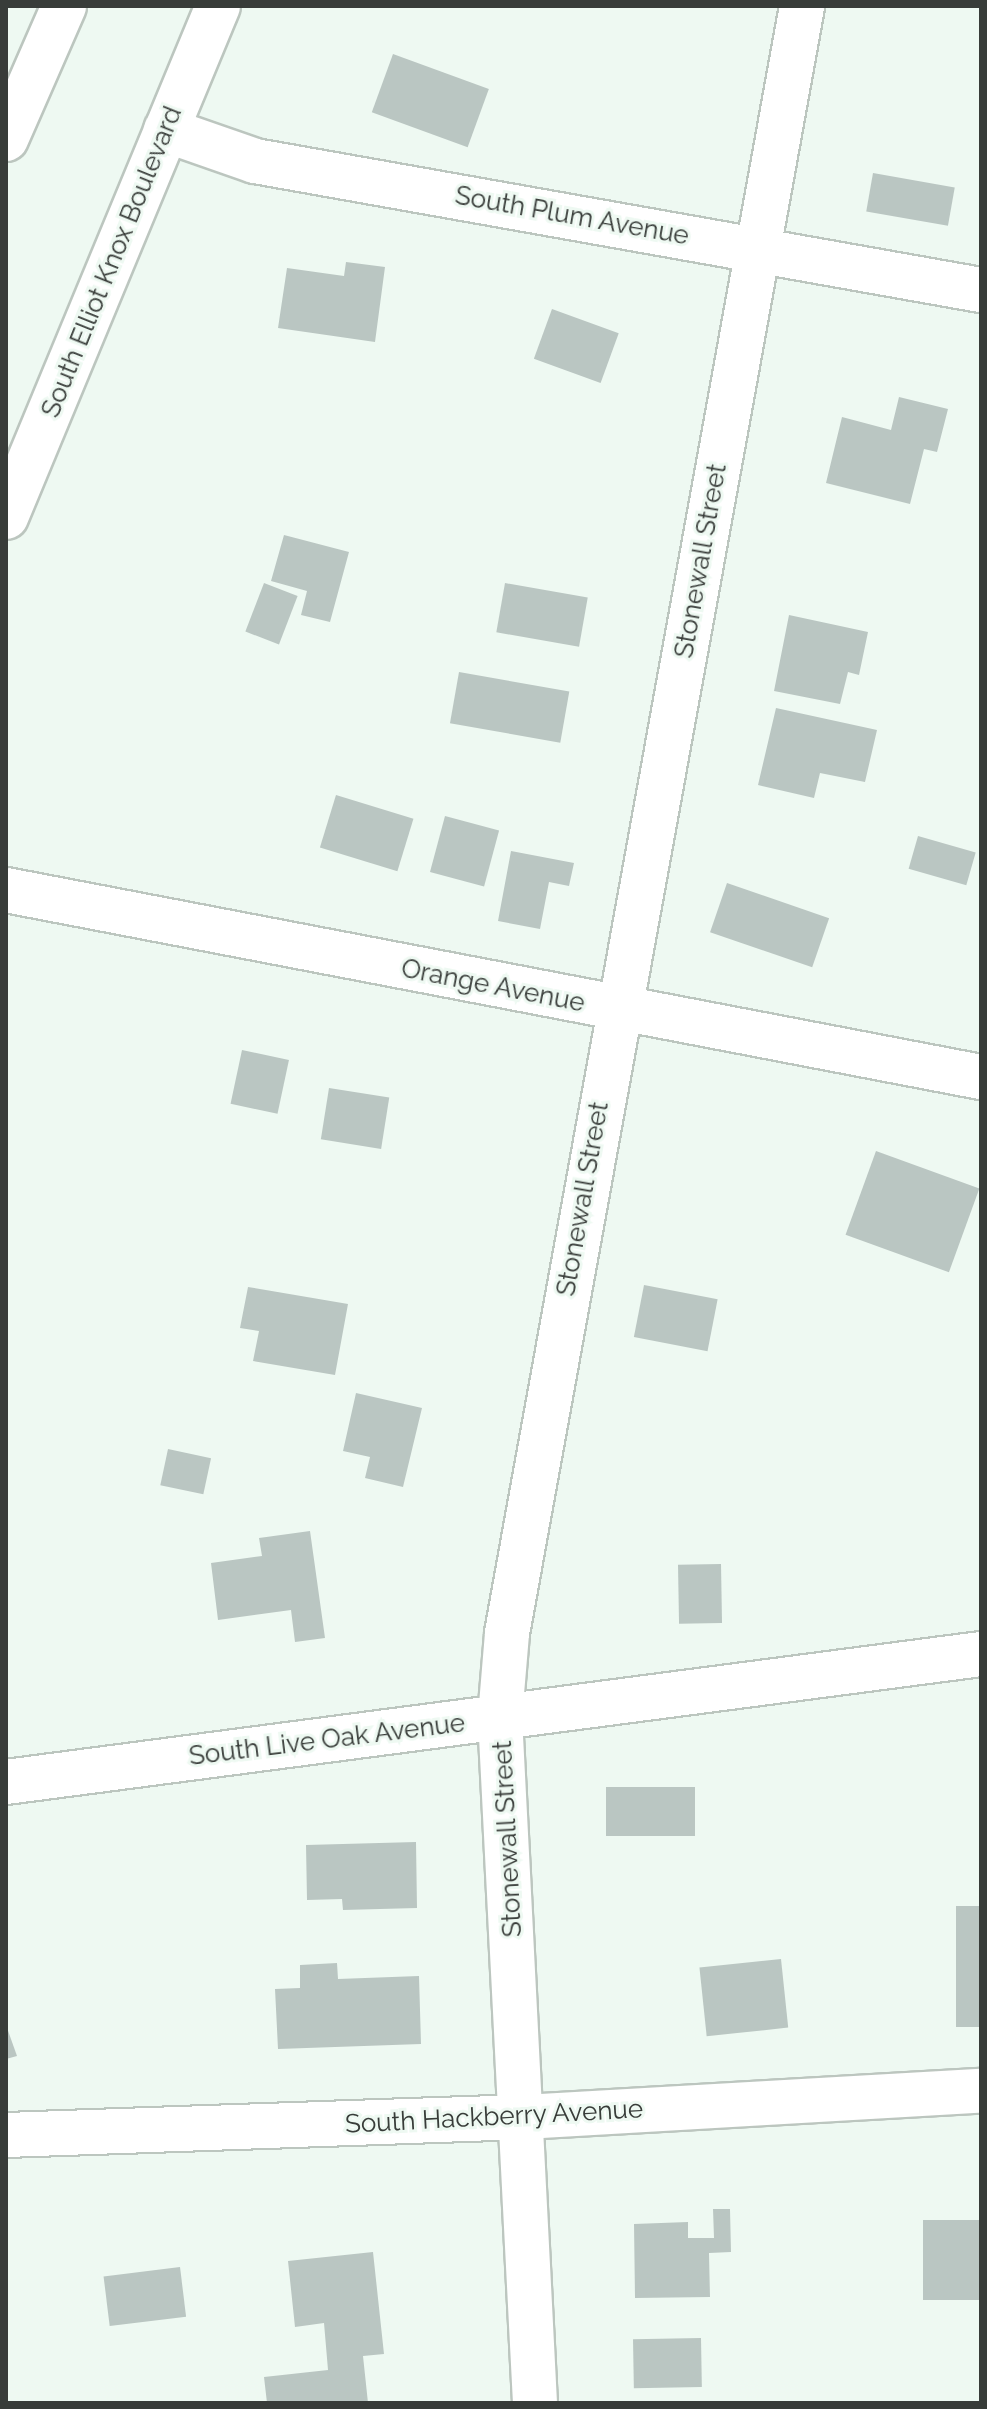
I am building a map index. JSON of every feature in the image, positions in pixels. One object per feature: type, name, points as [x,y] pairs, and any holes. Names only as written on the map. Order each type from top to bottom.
[{"type":"street","points":[[6,139],[64,6]]},
{"type":"street","name":"South Elliot Knox Boulevard","points":[[6,517],[218,6]]},
{"type":"street","name":"Stonewall Street","points":[[535,2403],[524,2117],[500,1717],[509,1617],[802,6]]},
{"type":"street","name":"South Plum Avenue","points":[[166,130],[255,161],[981,290]]},
{"type":"street","name":"Orange Avenue","points":[[6,890],[981,1077]]},
{"type":"street","name":"South Live Oak Avenue","points":[[6,1782],[981,1654]]},
{"type":"street","name":"South Hackberry Avenue","points":[[6,2135],[524,2117],[981,2091]]},
{"type":"building","points":[[393,54],[489,89],[468,147],[372,112]]},
{"type":"building","points":[[873,173],[955,187],[948,226],[866,211]]},
{"type":"building","points":[[346,262],[385,267],[375,342],[278,328],[287,268],[344,276]]},
{"type":"building","points":[[552,309],[619,333],[601,383],[534,359]]},
{"type":"building","points":[[899,397],[948,409],[937,452],[924,449],[910,504],[826,483],[842,417],[891,430]]},
{"type":"building","points":[[284,535],[349,552],[330,622],[301,615],[307,591],[271,581]]},
{"type":"building","points":[[264,583],[298,596],[279,644],[245,632]]},
{"type":"building","points":[[505,583],[588,598],[579,647],[496,632]]},
{"type":"building","points":[[789,615],[868,632],[859,675],[848,672],[840,704],[774,691]]},
{"type":"building","points":[[459,672],[569,691],[560,743],[450,723]]},
{"type":"building","points":[[776,708],[877,730],[865,782],[820,773],[814,798],[758,785]]},
{"type":"building","points":[[336,795],[413,819],[397,871],[320,848]]},
{"type":"building","points":[[445,816],[499,830],[484,887],[430,872]]},
{"type":"building","points":[[918,836],[976,853],[966,885],[909,869]]},
{"type":"building","points":[[511,851],[574,863],[569,886],[549,882],[540,929],[498,921]]},
{"type":"building","points":[[727,883],[829,918],[812,967],[710,932]]},
{"type":"building","points":[[242,1050],[289,1060],[278,1114],[231,1104]]},
{"type":"building","points":[[329,1088],[389,1098],[381,1149],[321,1139]]},
{"type":"building","points":[[876,1151],[979,1189],[949,1272],[846,1235]]},
{"type":"building","points":[[644,1285],[718,1299],[708,1351],[634,1337]]},
{"type":"building","points":[[248,1287],[348,1304],[335,1375],[253,1361],[259,1331],[240,1328]]},
{"type":"building","points":[[356,1393],[422,1408],[403,1487],[365,1478],[370,1457],[343,1451]]},
{"type":"building","points":[[168,1449],[211,1458],[203,1494],[160,1485]]},
{"type":"building","points":[[310,1531],[325,1638],[295,1642],[291,1610],[218,1620],[211,1563],[262,1556],[259,1538]]},
{"type":"building","points":[[721,1564],[722,1623],[679,1624],[678,1565]]},
{"type":"building","points":[[606,1787],[695,1787],[695,1836],[606,1836]]},
{"type":"building","points":[[416,1842],[417,1908],[343,1910],[342,1899],[307,1900],[306,1845]]},
{"type":"building","points":[[956,1906],[981,1906],[981,2027],[956,2027]]},
{"type":"building","points":[[781,1959],[788,2028],[707,2036],[699,1968]]},
{"type":"building","points":[[337,1963],[338,1979],[419,1976],[421,2044],[278,2049],[275,1989],[300,1988],[300,1965]]},
{"type":"building","points":[[6,2025],[17,2056],[6,2059]]},
{"type":"building","points":[[713,2209],[730,2209],[731,2252],[709,2253],[710,2297],[635,2298],[634,2224],[688,2222],[688,2238],[714,2238]]},
{"type":"building","points":[[923,2220],[981,2220],[981,2300],[923,2300]]},
{"type":"building","points":[[373,2252],[384,2354],[363,2356],[368,2403],[267,2403],[264,2377],[328,2370],[324,2323],[295,2327],[288,2261]]},
{"type":"building","points":[[180,2267],[186,2317],[110,2326],[104,2276]]},
{"type":"building","points":[[701,2338],[702,2387],[634,2388],[633,2339]]}]
